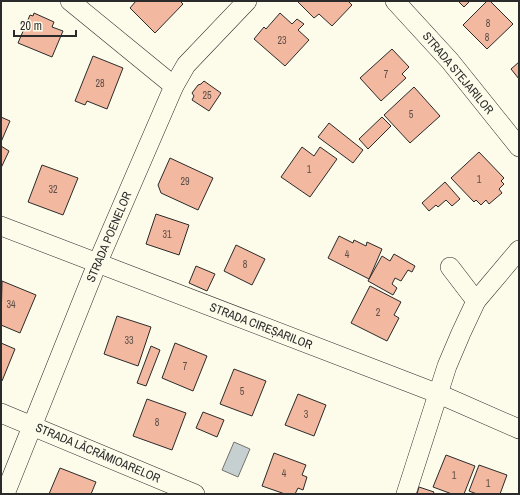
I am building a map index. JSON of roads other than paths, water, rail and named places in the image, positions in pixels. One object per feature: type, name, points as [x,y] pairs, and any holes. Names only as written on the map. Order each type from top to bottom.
[{"type":"street","points":[[70,1],[174,86]]},
{"type":"street","name":"STRADA POENELOR","points":[[5,494],[97,264],[174,86],[186,65],[247,1]]},
{"type":"street","name":"STRADA STEJARILOR","points":[[395,1],[450,61],[519,147]]},
{"type":"street","name":"STRADA CIREȘARILOR","points":[[1,226],[439,394],[519,429]]},
{"type":"street","points":[[406,494],[447,366],[476,301],[519,250]]},
{"type":"street","points":[[450,267],[476,301]]},
{"type":"street","name":"STRADA LĂCRĂMIOARELOR","points":[[1,413],[195,494]]}]
